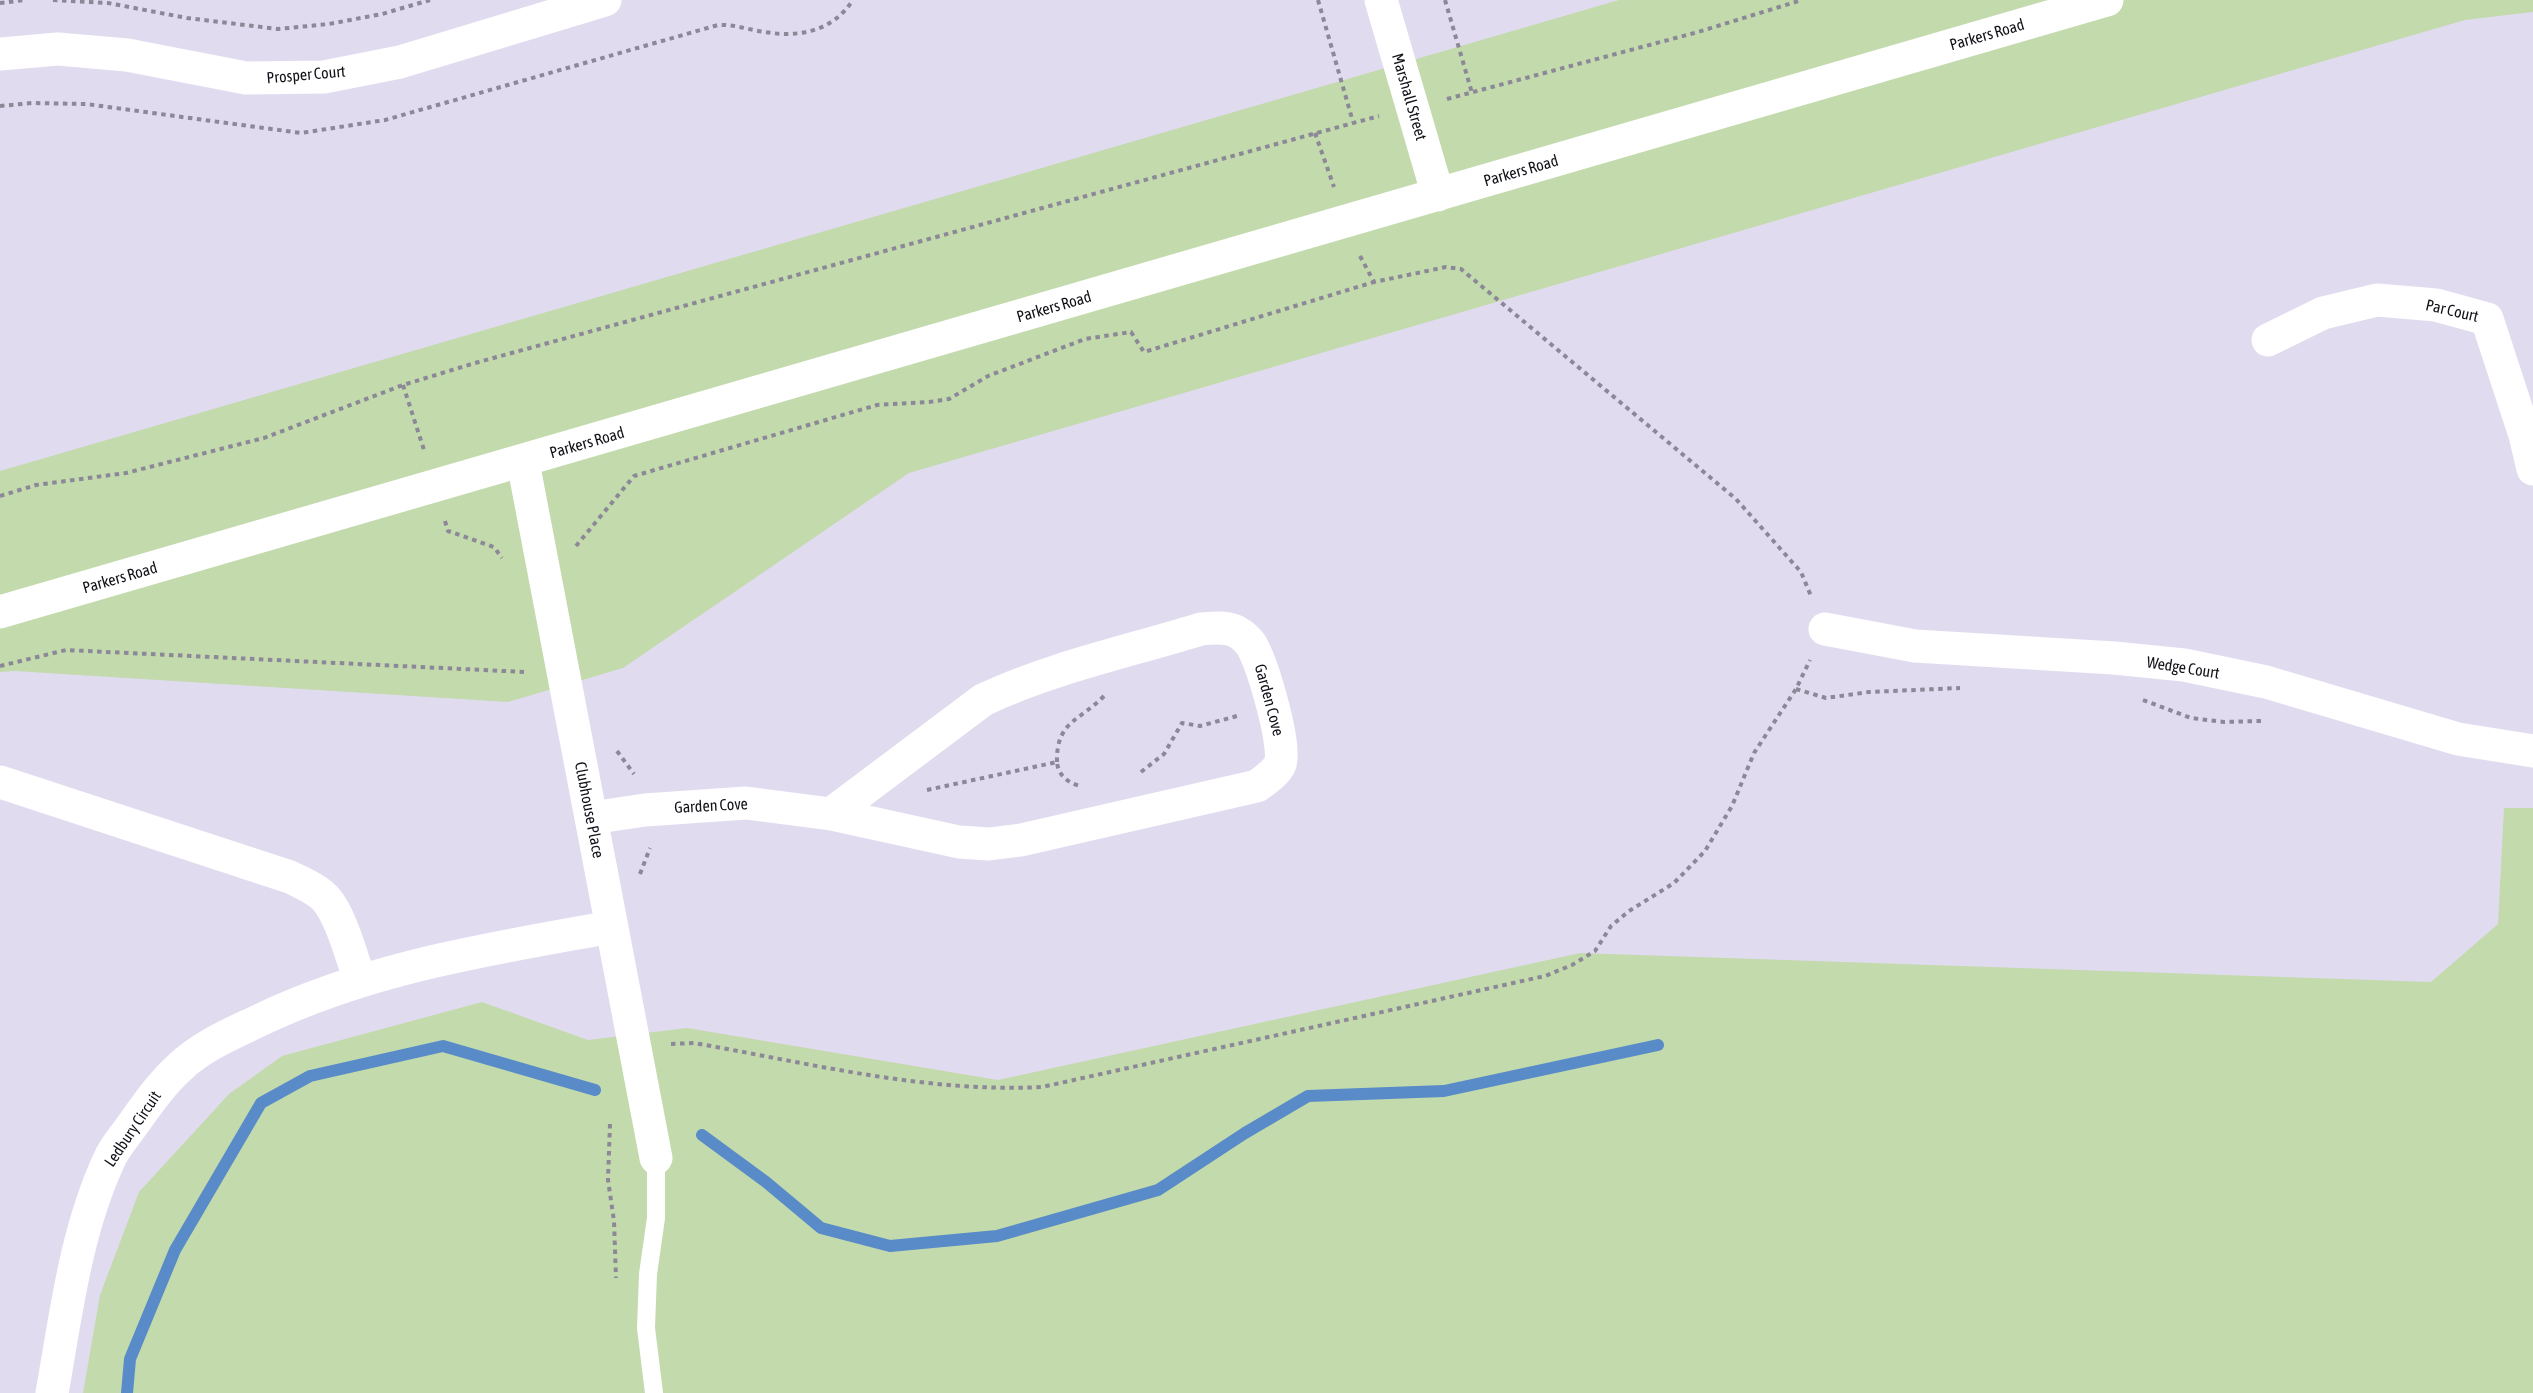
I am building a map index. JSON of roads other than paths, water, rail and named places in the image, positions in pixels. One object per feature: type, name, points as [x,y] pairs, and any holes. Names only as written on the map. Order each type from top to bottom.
[{"type":"street","name":"Prosper Court","points":[[0,54],[58,49],[127,54],[246,78],[324,77],[400,62],[605,0]]},
{"type":"street","name":"Marshall Street","points":[[1381,0],[1438,195]]},
{"type":"street","name":"Parkers Road","points":[[0,612],[523,462],[2107,0]]},
{"type":"street","name":"Par Court","points":[[2268,340],[2323,314],[2377,300],[2436,305],[2487,319],[2525,435],[2533,469]]},
{"type":"street","name":"Clubhouse Place","points":[[523,462],[633,1049],[656,1158]]},
{"type":"street","name":"Garden Cove","points":[[591,818],[645,810],[746,803],[831,814],[959,842],[989,844],[1021,840],[1239,792],[1257,786],[1271,776],[1280,763],[1282,747],[1263,670],[1252,646],[1237,632],[1220,627],[1201,629],[1010,688],[983,700],[831,814]]},
{"type":"street","name":"Wedge Court","points":[[1825,629],[1915,646],[2114,658],[2184,665],[2266,682],[2458,739],[2533,751]]},
{"type":"street","points":[[0,782],[290,877],[307,885],[325,898],[335,913],[360,980]]},
{"type":"street","name":"Ledbury Circuit","points":[[52,1393],[77,1256],[91,1208],[110,1158],[147,1103],[180,1067],[216,1041],[290,1006],[360,980],[426,961],[611,927]]},
{"type":"lane","points":[[654,1393],[646,1328],[648,1274],[656,1218],[656,1158]]},
{"type":"waterway","points":[[702,1135],[766,1182],[821,1228],[890,1246],[997,1236],[1158,1190],[1245,1133],[1308,1096],[1444,1091],[1658,1045]]},
{"type":"waterway","points":[[127,1393],[130,1359],[175,1250],[261,1103],[310,1076],[443,1046],[595,1090]]}]
